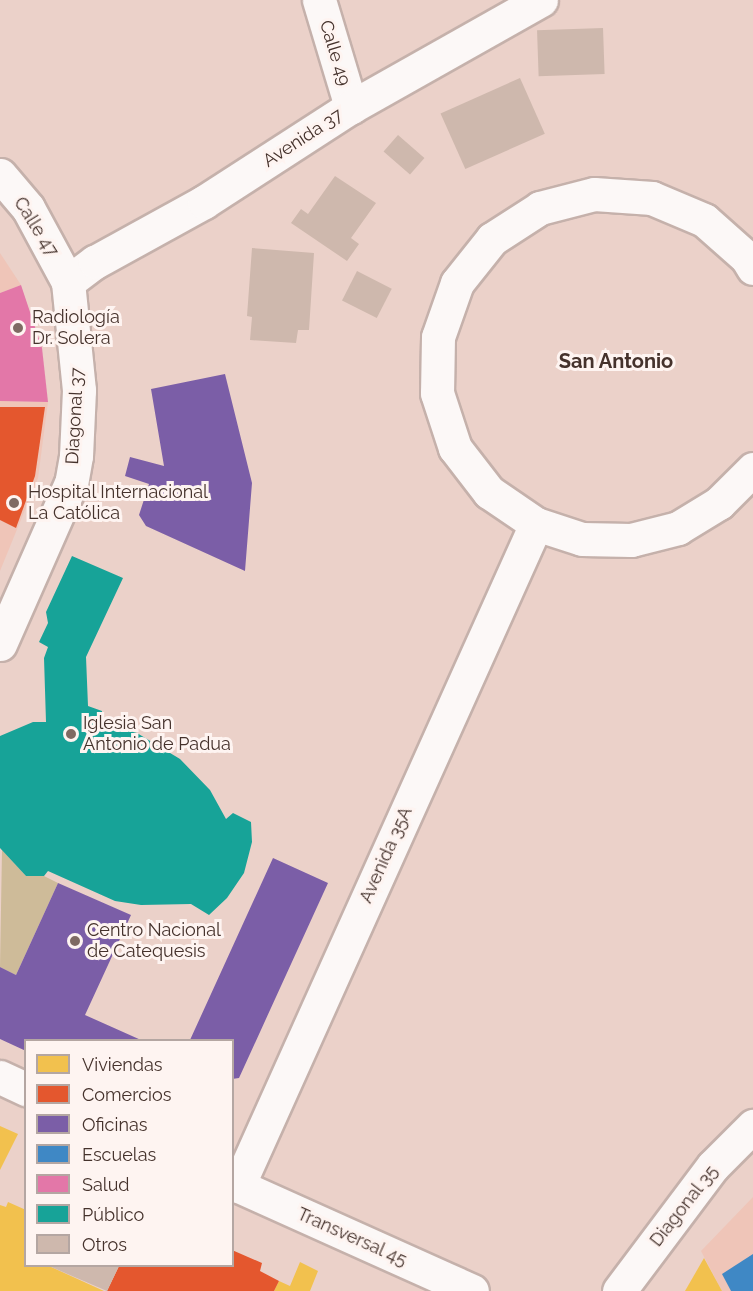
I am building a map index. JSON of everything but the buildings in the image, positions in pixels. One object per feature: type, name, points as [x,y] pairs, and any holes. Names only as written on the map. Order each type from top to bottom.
[{"type":"street","name":"Calle 49","points":[[318,0],[351,107]]},
{"type":"street","name":"Avenida 37","points":[[68,282],[95,262],[204,202],[351,107],[541,0]]},
{"type":"street","name":"Calle 47","points":[[0,175],[28,208],[68,282]]},
{"type":"street","points":[[753,268],[747,258],[704,220],[652,198],[594,194],[540,208],[492,239],[457,283],[438,337],[437,393],[455,448],[489,492],[536,524],[582,539],[631,540],[678,528],[719,503],[753,469]]},
{"type":"street","name":"Diagonal 37","points":[[0,644],[56,520],[76,456],[79,371],[68,282]]},
{"type":"street","name":"Avenida 35A","points":[[235,1184],[536,524]]},
{"type":"street","points":[[0,1077],[24,1088]]},
{"type":"street","name":"Diagonal 35","points":[[619,1291],[713,1166],[753,1126]]},
{"type":"street","name":"Transversal 45","points":[[235,1184],[472,1291]]},
{"type":"shaded area","points":[[0,253],[21,285],[0,293]]},
{"type":"shaded area","name":"Hospital Internacional La Católica","points":[[0,401],[48,402],[38,478],[0,571]]},
{"type":"shaded area","points":[[2,850],[26,876],[44,876],[58,883],[16,975],[0,967]]},
{"type":"shaded area","points":[[753,1197],[753,1291],[722,1291],[701,1251]]},
{"type":"place","name":"Radiología Dr. Solera","points":[[18,328]]},
{"type":"place","name":"Hospital Internacional La Católica","points":[[14,503]]},
{"type":"place","name":"Iglesia San Antonio de Padua","points":[[71,734]]},
{"type":"place","name":"Centro Nacional de Catequesis","points":[[75,941]]},
{"type":"district","name":"San Antonio","points":[[616,361]]}]
